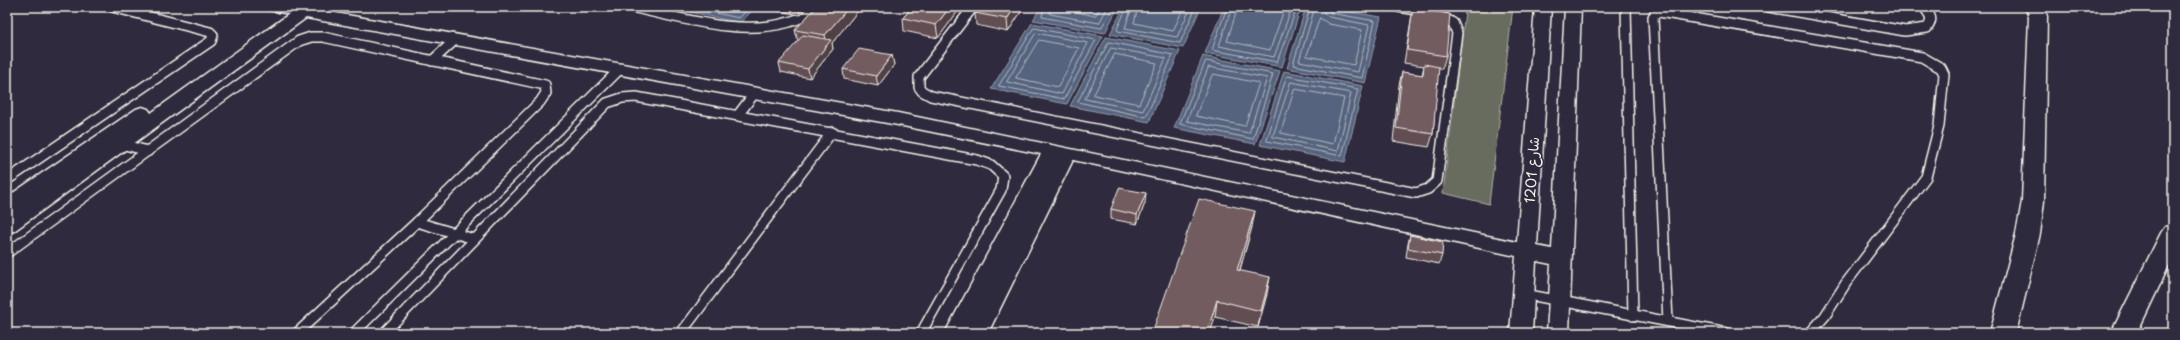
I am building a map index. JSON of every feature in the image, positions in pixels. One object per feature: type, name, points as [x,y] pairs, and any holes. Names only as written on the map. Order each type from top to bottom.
[{"type":"highway","points":[[2003,333],[2028,234],[2033,201],[2040,10]]},
{"type":"highway","points":[[2124,333],[2173,233]]},
{"type":"street","name":"شارع 1201","points":[[1521,333],[1525,251],[1543,7]]},
{"type":"street","points":[[1558,333],[1573,7]]},
{"type":"street","points":[[7,207],[288,10],[898,119],[1562,259]]},
{"type":"street","points":[[265,41],[288,10]]},
{"type":"street","points":[[7,226],[265,41],[303,28],[341,20]]},
{"type":"street","points":[[956,333],[1059,152]]},
{"type":"street","points":[[977,333],[1059,152]]},
{"type":"lane","points":[[7,180],[211,40],[213,35],[210,32],[115,7]]},
{"type":"lane","points":[[631,7],[742,28],[796,20],[809,13],[816,7]]},
{"type":"lane","points":[[973,7],[919,77],[917,83],[923,93],[931,96],[1416,193],[1426,191],[1433,187],[1437,181],[1457,33],[1453,23],[1443,16],[1398,7]]},
{"type":"lane","points":[[1626,7],[1633,316]]},
{"type":"lane","points":[[1769,7],[1905,31],[1927,28],[1931,23],[1931,16],[1924,7]]},
{"type":"lane","points":[[1668,322],[1653,17],[1655,13],[1659,12],[1916,56],[1933,62],[1941,68],[1944,74],[1939,126],[1926,177],[1846,283],[1825,316],[1810,333]]},
{"type":"lane","points":[[7,253],[299,41],[311,37],[323,37],[545,86],[546,93],[535,106],[417,222],[297,333]]},
{"type":"lane","points":[[432,61],[454,40]]},
{"type":"lane","points":[[354,333],[619,70]]},
{"type":"lane","points":[[738,115],[754,94]]},
{"type":"lane","points":[[384,333],[607,104],[617,98],[629,96],[646,97],[832,132],[977,160],[991,165],[1003,176],[1001,190],[921,333]]},
{"type":"lane","points":[[681,333],[832,132]]},
{"type":"lane","points":[[121,144],[148,151]]},
{"type":"lane","points":[[417,222],[474,239]]},
{"type":"lane","points":[[1524,294],[1727,333]]},
{"type":"green space","points":[[1441,7],[1513,7],[1489,204],[1443,193],[1465,12]]},
{"type":"water","points":[[668,7],[755,7],[741,23]]},
{"type":"water","points":[[1041,7],[1118,7],[1105,33],[1033,20]]},
{"type":"water","points":[[1124,7],[1201,7],[1183,48],[1110,34]]},
{"type":"water","points":[[1224,7],[1301,7],[1282,67],[1205,53]]},
{"type":"water","points":[[1306,7],[1321,7],[1381,17],[1365,83],[1287,68]]},
{"type":"water","points":[[1032,23],[1103,36],[1067,104],[991,89]]},
{"type":"water","points":[[1106,37],[1180,51],[1149,122],[1070,106]]},
{"type":"water","points":[[1203,56],[1280,71],[1255,144],[1174,128]]},
{"type":"water","points":[[1284,71],[1363,86],[1345,162],[1260,145]]},
{"type":"building","points":[[816,7],[849,7],[825,35],[795,30]]},
{"type":"building","points":[[912,7],[950,7],[936,25],[903,18]]},
{"type":"building","points":[[979,7],[1015,7],[1007,19],[975,13]]},
{"type":"building","points":[[1413,8],[1450,14],[1446,56],[1407,50]]},
{"type":"building","points":[[803,35],[831,40],[808,69],[779,63]]},
{"type":"building","points":[[859,49],[892,55],[876,76],[843,69]]},
{"type":"building","points":[[1424,64],[1439,67],[1433,134],[1396,128],[1402,72],[1423,75]]},
{"type":"building","points":[[1119,188],[1146,193],[1137,215],[1111,209]]},
{"type":"building","points":[[1199,199],[1255,211],[1237,270],[1270,277],[1261,311],[1217,300],[1207,333],[1152,333]]},
{"type":"building","points":[[1410,235],[1443,242],[1442,255],[1408,248]]}]
